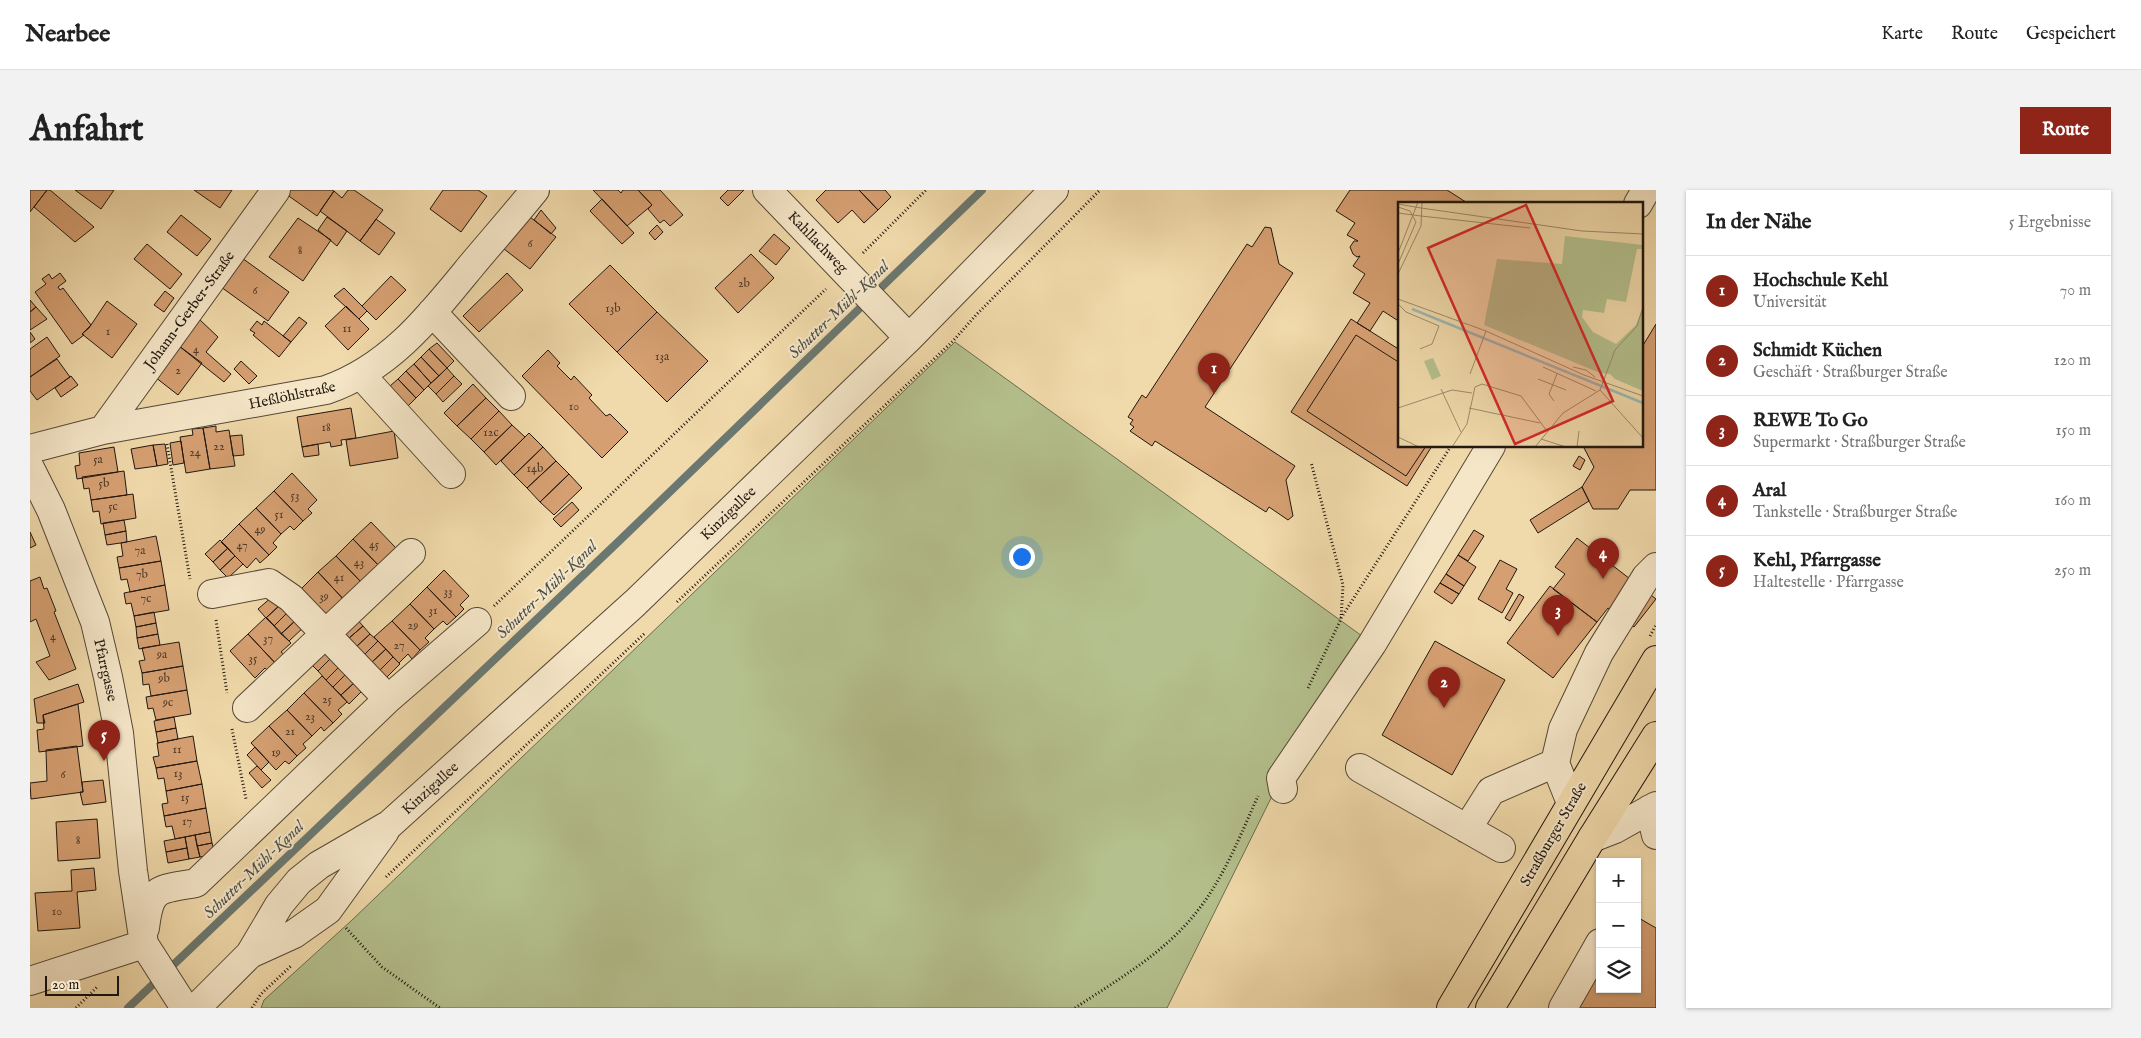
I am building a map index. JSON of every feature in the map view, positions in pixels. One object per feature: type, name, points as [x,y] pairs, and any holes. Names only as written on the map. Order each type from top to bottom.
[{"type":"highway","name":"Straßburger Straße","points":[[1451,1008],[1656,660]]},
{"type":"highway","points":[[1490,1008],[1656,736]]},
{"type":"street","name":"Johann-Gerber-Straße","points":[[103,430],[276,190]]},
{"type":"street","name":"Heßlöhlstraße","points":[[30,449],[103,430],[326,390],[361,375],[402,345],[534,190]]},
{"type":"street","name":"Kahllachweg","points":[[768,190],[909,338]]},
{"type":"street","name":"Kinzigallee","points":[[196,1008],[250,954],[279,905],[299,881],[319,865],[390,824],[635,603],[909,338],[1054,190]]},
{"type":"street","points":[[1639,202],[1646,190]]},
{"type":"street","points":[[432,312],[511,396]]},
{"type":"street","points":[[361,375],[451,474]]},
{"type":"street","points":[[1271,791],[1372,644],[1490,448]]},
{"type":"street","name":"Pfarrgasse","points":[[30,468],[51,510],[95,622],[119,733],[138,907],[144,944],[177,998]]},
{"type":"street","points":[[247,708],[411,553]]},
{"type":"street","points":[[1571,804],[1555,763],[1563,729],[1599,653],[1646,577],[1656,567]]},
{"type":"street","points":[[212,594],[270,583],[291,598],[388,700]]},
{"type":"street","points":[[30,981],[144,944],[148,904],[155,895],[163,889],[196,883],[388,700],[477,622]]},
{"type":"street","points":[[1467,829],[1491,792],[1555,763]]},
{"type":"street","points":[[1360,768],[1501,848]]},
{"type":"street","points":[[1592,838],[1654,817]]},
{"type":"street","name":"Kinzigallee","points":[[250,954],[294,934],[328,910],[390,824]]},
{"type":"street","points":[[1563,1008],[1597,948]]},
{"type":"path","points":[[477,622],[846,270],[926,190]]},
{"type":"path","points":[[162,419],[193,597],[212,594]]},
{"type":"path","points":[[1304,696],[1341,619],[1450,448]]},
{"type":"path","points":[[1311,462],[1343,585],[1341,619]]},
{"type":"path","points":[[1075,1008],[1163,947],[1196,914],[1271,791]]},
{"type":"path","points":[[340,921],[382,967],[440,1008]]},
{"type":"green space","points":[[955,342],[1369,641],[1281,778],[1167,1008],[261,1008],[264,1000],[351,921]]},
{"type":"building","points":[[30,190],[47,190],[30,212]]},
{"type":"building","points":[[47,190],[50,190],[94,227],[75,242],[34,207]]},
{"type":"building","points":[[75,190],[114,190],[101,209]]},
{"type":"building","points":[[194,190],[232,190],[220,208]]},
{"type":"building","points":[[289,190],[334,191],[317,216],[286,194]]},
{"type":"building","points":[[348,190],[354,190],[383,210],[360,241],[320,211],[334,191],[342,198]]},
{"type":"building","points":[[443,190],[478,190],[487,196],[461,232],[430,209]]},
{"type":"building","points":[[593,190],[618,190],[621,193],[623,190],[638,190],[652,205],[627,226]]},
{"type":"building","points":[[638,190],[660,190],[683,215],[670,226],[664,220],[660,223],[648,209],[652,205]]},
{"type":"building","points":[[728,190],[744,190],[728,206],[720,198]]},
{"type":"building","points":[[826,190],[859,190],[878,210],[864,223],[852,210],[838,223],[816,200]]},
{"type":"building","points":[[859,190],[885,190],[891,197],[878,210]]},
{"type":"building","points":[[1350,190],[1447,190],[1466,202],[1398,202],[1398,321],[1383,311],[1370,331],[1357,323],[1370,303],[1353,293],[1365,274],[1353,266],[1360,256],[1357,257],[1353,254],[1350,247],[1354,241],[1358,241],[1347,235],[1355,223],[1336,211]]},
{"type":"building","points":[[602,199],[634,233],[622,244],[590,211]]},
{"type":"building","points":[[541,210],[556,228],[551,234],[534,220]]},
{"type":"building","points":[[181,215],[211,239],[197,256],[167,232]]},
{"type":"building","points":[[327,217],[347,231],[337,246],[318,230]]},
{"type":"building","points":[[530,217],[556,237],[530,269],[504,249]]},
{"type":"building","points":[[298,218],[331,240],[303,281],[269,257]]},
{"type":"building","points":[[376,219],[395,233],[379,255],[360,241]]},
{"type":"building","points":[[657,225],[663,232],[655,240],[649,233]]},
{"type":"building","points":[[1265,227],[1271,228],[1279,264],[1293,273],[1205,407],[1295,466],[1286,480],[1293,516],[1288,520],[1269,507],[1266,512],[1155,441],[1152,446],[1130,431],[1134,427],[1130,424],[1133,420],[1128,417],[1142,395],[1146,398],[1247,244],[1252,247]]},
{"type":"building","points":[[774,234],[790,248],[776,265],[759,251]]},
{"type":"building","points":[[147,244],[182,274],[170,289],[134,259]]},
{"type":"building","points":[[751,254],[774,278],[738,313],[715,288]]},
{"type":"building","points":[[242,258],[289,292],[268,321],[221,287]]},
{"type":"building","points":[[610,265],[657,312],[617,352],[569,304]]},
{"type":"building","points":[[60,273],[66,281],[58,287],[60,290],[63,288],[91,325],[82,334],[84,335],[72,344],[35,292],[46,284],[42,279],[49,274],[52,279]]},
{"type":"building","points":[[507,273],[523,290],[479,332],[463,316]]},
{"type":"building","points":[[391,276],[406,290],[376,320],[362,306]]},
{"type":"building","points":[[344,288],[367,311],[359,319],[334,296]]},
{"type":"building","points":[[165,291],[174,298],[164,312],[154,305]]},
{"type":"building","points":[[30,300],[36,307],[30,312]]},
{"type":"building","points":[[107,301],[137,324],[112,358],[82,334],[89,328]]},
{"type":"building","points":[[346,306],[369,329],[348,350],[325,326]]},
{"type":"building","points":[[36,307],[47,319],[30,330],[30,312]]},
{"type":"building","points":[[657,312],[708,361],[667,402],[617,352]]},
{"type":"building","points":[[299,317],[307,323],[291,342],[283,336]]},
{"type":"building","points":[[199,319],[218,337],[206,352],[231,374],[224,382],[179,346]]},
{"type":"building","points":[[1351,319],[1398,349],[1398,448],[1431,448],[1407,486],[1291,412]]},
{"type":"building","points":[[257,321],[262,325],[264,321],[291,342],[279,357],[253,335],[255,333],[250,330]]},
{"type":"building","points":[[1656,324],[1656,490],[1630,490],[1618,509],[1593,509],[1582,487],[1594,467],[1584,448],[1644,448],[1644,344]]},
{"type":"building","points":[[30,332],[35,339],[30,343]]},
{"type":"building","points":[[1356,335],[1398,362],[1398,448],[1425,448],[1406,476],[1307,411]]},
{"type":"building","points":[[47,337],[60,356],[30,377],[30,349]]},
{"type":"building","points":[[437,343],[454,361],[447,368],[429,349]]},
{"type":"building","points":[[179,346],[202,363],[178,395],[155,377]]},
{"type":"building","points":[[429,349],[447,368],[439,376],[421,357]]},
{"type":"building","points":[[548,350],[560,363],[557,366],[571,380],[574,376],[592,395],[589,398],[606,416],[610,414],[628,432],[602,458],[522,376]]},
{"type":"building","points":[[421,357],[439,376],[431,383],[414,364]]},
{"type":"building","points":[[57,359],[70,377],[37,400],[30,391],[30,377]]},
{"type":"building","points":[[241,361],[257,376],[249,384],[234,369]]},
{"type":"building","points":[[414,364],[431,383],[424,390],[406,371]]},
{"type":"building","points":[[447,368],[454,376],[436,394],[428,386]]},
{"type":"building","points":[[406,371],[424,390],[416,398],[398,379]]},
{"type":"building","points":[[71,376],[78,385],[61,397],[55,388]]},
{"type":"building","points":[[454,376],[462,384],[443,402],[436,394]]},
{"type":"building","points":[[398,379],[416,398],[408,406],[390,386]]},
{"type":"building","points":[[473,384],[486,398],[457,426],[444,413]]},
{"type":"building","points":[[486,398],[499,411],[471,439],[457,426]]},
{"type":"building","points":[[351,408],[356,438],[341,440],[342,445],[331,447],[330,442],[302,447],[297,417]]},
{"type":"building","points":[[499,411],[512,425],[484,452],[471,439]]},
{"type":"building","points":[[512,425],[525,437],[496,465],[484,452]]},
{"type":"building","points":[[216,426],[216,432],[229,430],[235,466],[210,469],[203,428]]},
{"type":"building","points":[[203,428],[210,469],[186,473],[180,437],[193,435],[192,429]]},
{"type":"building","points":[[394,431],[398,458],[350,466],[346,440]]},
{"type":"building","points":[[529,433],[543,447],[514,475],[501,461]]},
{"type":"building","points":[[242,435],[244,455],[233,456],[230,436]]},
{"type":"building","points":[[181,441],[184,463],[173,465],[170,443]]},
{"type":"building","points":[[165,444],[168,464],[157,466],[153,445]]},
{"type":"building","points":[[318,444],[319,455],[304,457],[302,447]]},
{"type":"building","points":[[153,445],[157,466],[135,469],[131,449]]},
{"type":"building","points":[[114,447],[118,472],[77,479],[75,466],[80,465],[79,453]]},
{"type":"building","points":[[543,447],[556,461],[527,488],[514,475]]},
{"type":"building","points":[[1579,456],[1585,460],[1580,470],[1573,466]]},
{"type":"building","points":[[556,461],[569,474],[540,502],[527,488]]},
{"type":"building","points":[[124,471],[127,495],[91,500],[89,488],[84,489],[82,477]]},
{"type":"building","points":[[292,473],[317,500],[308,509],[312,513],[303,521],[274,491]]},
{"type":"building","points":[[569,474],[582,488],[554,515],[540,502]]},
{"type":"building","points":[[1582,487],[1589,501],[1538,533],[1530,520]]},
{"type":"building","points":[[274,491],[303,521],[294,530],[290,526],[281,534],[256,508]]},
{"type":"building","points":[[133,494],[136,518],[101,524],[99,511],[93,512],[91,500]]},
{"type":"building","points":[[572,502],[579,510],[561,527],[553,519]]},
{"type":"building","points":[[256,508],[281,534],[273,543],[277,547],[269,555],[239,524]]},
{"type":"building","points":[[124,520],[126,531],[105,535],[103,523]]},
{"type":"building","points":[[371,522],[396,548],[386,557],[390,561],[382,569],[353,539]]},
{"type":"building","points":[[239,524],[269,555],[260,563],[256,558],[247,568],[221,542]]},
{"type":"building","points":[[1474,530],[1484,536],[1468,561],[1458,555]]},
{"type":"building","points":[[126,531],[127,542],[107,545],[105,535]]},
{"type":"building","points":[[30,532],[36,545],[30,548]]},
{"type":"building","points":[[156,536],[161,561],[119,568],[117,557],[123,556],[121,543]]},
{"type":"building","points":[[1577,538],[1656,599],[1634,627],[1608,608],[1597,622],[1553,589],[1565,574],[1555,567]]},
{"type":"building","points":[[353,539],[382,569],[373,577],[369,574],[361,582],[336,556]]},
{"type":"building","points":[[220,540],[228,548],[213,562],[205,554]]},
{"type":"building","points":[[228,548],[235,556],[220,570],[213,562]]},
{"type":"building","points":[[1458,555],[1476,567],[1464,586],[1446,574]]},
{"type":"building","points":[[235,556],[243,564],[228,578],[220,570]]},
{"type":"building","points":[[336,556],[361,582],[352,591],[347,603],[318,572]]},
{"type":"building","points":[[1500,560],[1517,569],[1506,589],[1513,593],[1502,613],[1478,599]]},
{"type":"building","points":[[161,561],[165,585],[130,592],[127,579],[121,580],[119,568]]},
{"type":"building","points":[[444,570],[469,596],[460,605],[464,609],[456,617],[427,587]]},
{"type":"building","points":[[318,572],[347,603],[326,615],[301,589]]},
{"type":"building","points":[[1446,574],[1464,586],[1459,594],[1440,583]]},
{"type":"building","points":[[40,577],[44,589],[47,588],[56,611],[54,612],[76,669],[49,680],[36,662],[50,656],[36,619],[30,622],[30,581]]},
{"type":"building","points":[[1440,583],[1459,594],[1452,604],[1434,592]]},
{"type":"building","points":[[165,585],[169,610],[134,616],[131,603],[126,604],[124,593]]},
{"type":"building","points":[[1550,586],[1597,622],[1553,678],[1507,643]]},
{"type":"building","points":[[427,587],[456,617],[447,625],[443,621],[434,629],[410,604]]},
{"type":"building","points":[[1519,594],[1524,597],[1510,621],[1505,618]]},
{"type":"building","points":[[273,596],[281,604],[266,618],[258,609]]},
{"type":"building","points":[[281,604],[288,612],[274,626],[266,618]]},
{"type":"building","points":[[410,604],[434,629],[425,638],[429,642],[420,650],[392,621]]},
{"type":"building","points":[[154,612],[156,623],[136,627],[134,616]]},
{"type":"building","points":[[288,612],[296,620],[281,634],[274,626]]},
{"type":"building","points":[[266,617],[291,643],[281,652],[286,656],[277,665],[248,634]]},
{"type":"building","points":[[355,617],[363,626],[348,639],[340,630]]},
{"type":"building","points":[[296,620],[304,627],[289,641],[281,634]]},
{"type":"building","points":[[392,621],[420,650],[412,659],[408,654],[399,663],[374,637]]},
{"type":"building","points":[[156,623],[158,634],[137,638],[136,627]]},
{"type":"building","points":[[363,626],[370,634],[356,647],[348,639]]},
{"type":"building","points":[[158,634],[160,645],[139,649],[137,638]]},
{"type":"building","points":[[248,634],[277,665],[269,672],[265,668],[255,678],[230,651]]},
{"type":"building","points":[[370,634],[378,641],[364,655],[356,647]]},
{"type":"building","points":[[378,641],[386,649],[371,663],[364,655]]},
{"type":"building","points":[[1435,641],[1505,680],[1452,775],[1382,735]]},
{"type":"building","points":[[179,642],[183,666],[142,673],[139,661],[145,660],[142,648]]},
{"type":"building","points":[[386,649],[393,657],[379,671],[371,663]]},
{"type":"building","points":[[323,650],[331,658],[318,671],[310,663]]},
{"type":"building","points":[[393,657],[400,664],[386,678],[379,671]]},
{"type":"building","points":[[331,658],[339,667],[326,680],[318,671]]},
{"type":"building","points":[[183,666],[187,690],[151,696],[149,684],[143,685],[142,673]]},
{"type":"building","points":[[339,667],[346,674],[333,687],[326,680]]},
{"type":"building","points":[[346,674],[354,683],[341,695],[333,687]]},
{"type":"building","points":[[322,676],[347,702],[338,710],[342,714],[333,723],[304,693]]},
{"type":"building","points":[[354,683],[362,691],[349,704],[341,695]]},
{"type":"building","points":[[78,684],[84,702],[43,715],[45,723],[37,723],[34,699]]},
{"type":"building","points":[[187,690],[191,714],[156,720],[153,708],[148,709],[146,697]]},
{"type":"building","points":[[304,693],[333,723],[324,731],[321,727],[312,736],[287,710]]},
{"type":"building","points":[[78,704],[83,746],[39,752],[37,730],[44,729],[43,715]]},
{"type":"building","points":[[287,710],[312,736],[303,744],[306,748],[297,756],[269,726]]},
{"type":"building","points":[[174,717],[176,728],[156,732],[154,721]]},
{"type":"building","points":[[269,726],[297,756],[289,764],[285,761],[276,770],[251,743]]},
{"type":"building","points":[[176,728],[178,739],[158,743],[156,732]]},
{"type":"building","points":[[193,736],[197,761],[156,768],[153,757],[159,756],[157,743]]},
{"type":"building","points":[[77,746],[83,792],[31,799],[30,783],[47,781],[46,750]]},
{"type":"building","points":[[255,747],[269,762],[261,770],[247,755]]},
{"type":"building","points":[[197,761],[202,784],[166,791],[164,778],[158,779],[156,768]]},
{"type":"building","points":[[257,766],[271,780],[262,788],[249,773]]},
{"type":"building","points":[[103,780],[106,802],[83,805],[80,792],[83,792],[82,782]]},
{"type":"building","points":[[202,784],[206,808],[164,816],[162,804],[168,803],[166,791]]},
{"type":"building","points":[[206,808],[210,832],[175,839],[172,826],[166,827],[164,816]]},
{"type":"building","points":[[97,819],[100,858],[58,861],[56,822]]},
{"type":"building","points":[[210,832],[212,843],[197,846],[195,835]]},
{"type":"building","points":[[195,835],[200,857],[189,859],[185,837]]},
{"type":"building","points":[[185,837],[187,848],[166,852],[164,841]]},
{"type":"building","points":[[212,843],[215,854],[200,857],[197,846]]},
{"type":"building","points":[[187,848],[189,859],[168,863],[166,852]]},
{"type":"building","points":[[94,868],[96,890],[77,892],[80,928],[38,931],[35,893],[72,891],[71,870]]},
{"type":"building","points":[[1641,919],[1656,928],[1656,1008],[1579,1008],[1596,979],[1596,993],[1641,993]]},
{"type":"waterway","name":"Schutter-Mühl-Kanal","points":[[128,1008],[618,542],[982,190]]},
{"type":"place","name":"Hochschule Kehl","points":[[1214,394]]},
{"type":"place","name":"Aral","points":[[1603,579]]},
{"type":"place","name":"REWE To Go","points":[[1558,636]]},
{"type":"place","name":"Schmidt Küchen","points":[[1444,708]]},
{"type":"place","name":"Kehl, Pfarrgasse","points":[[104,761]]}]
